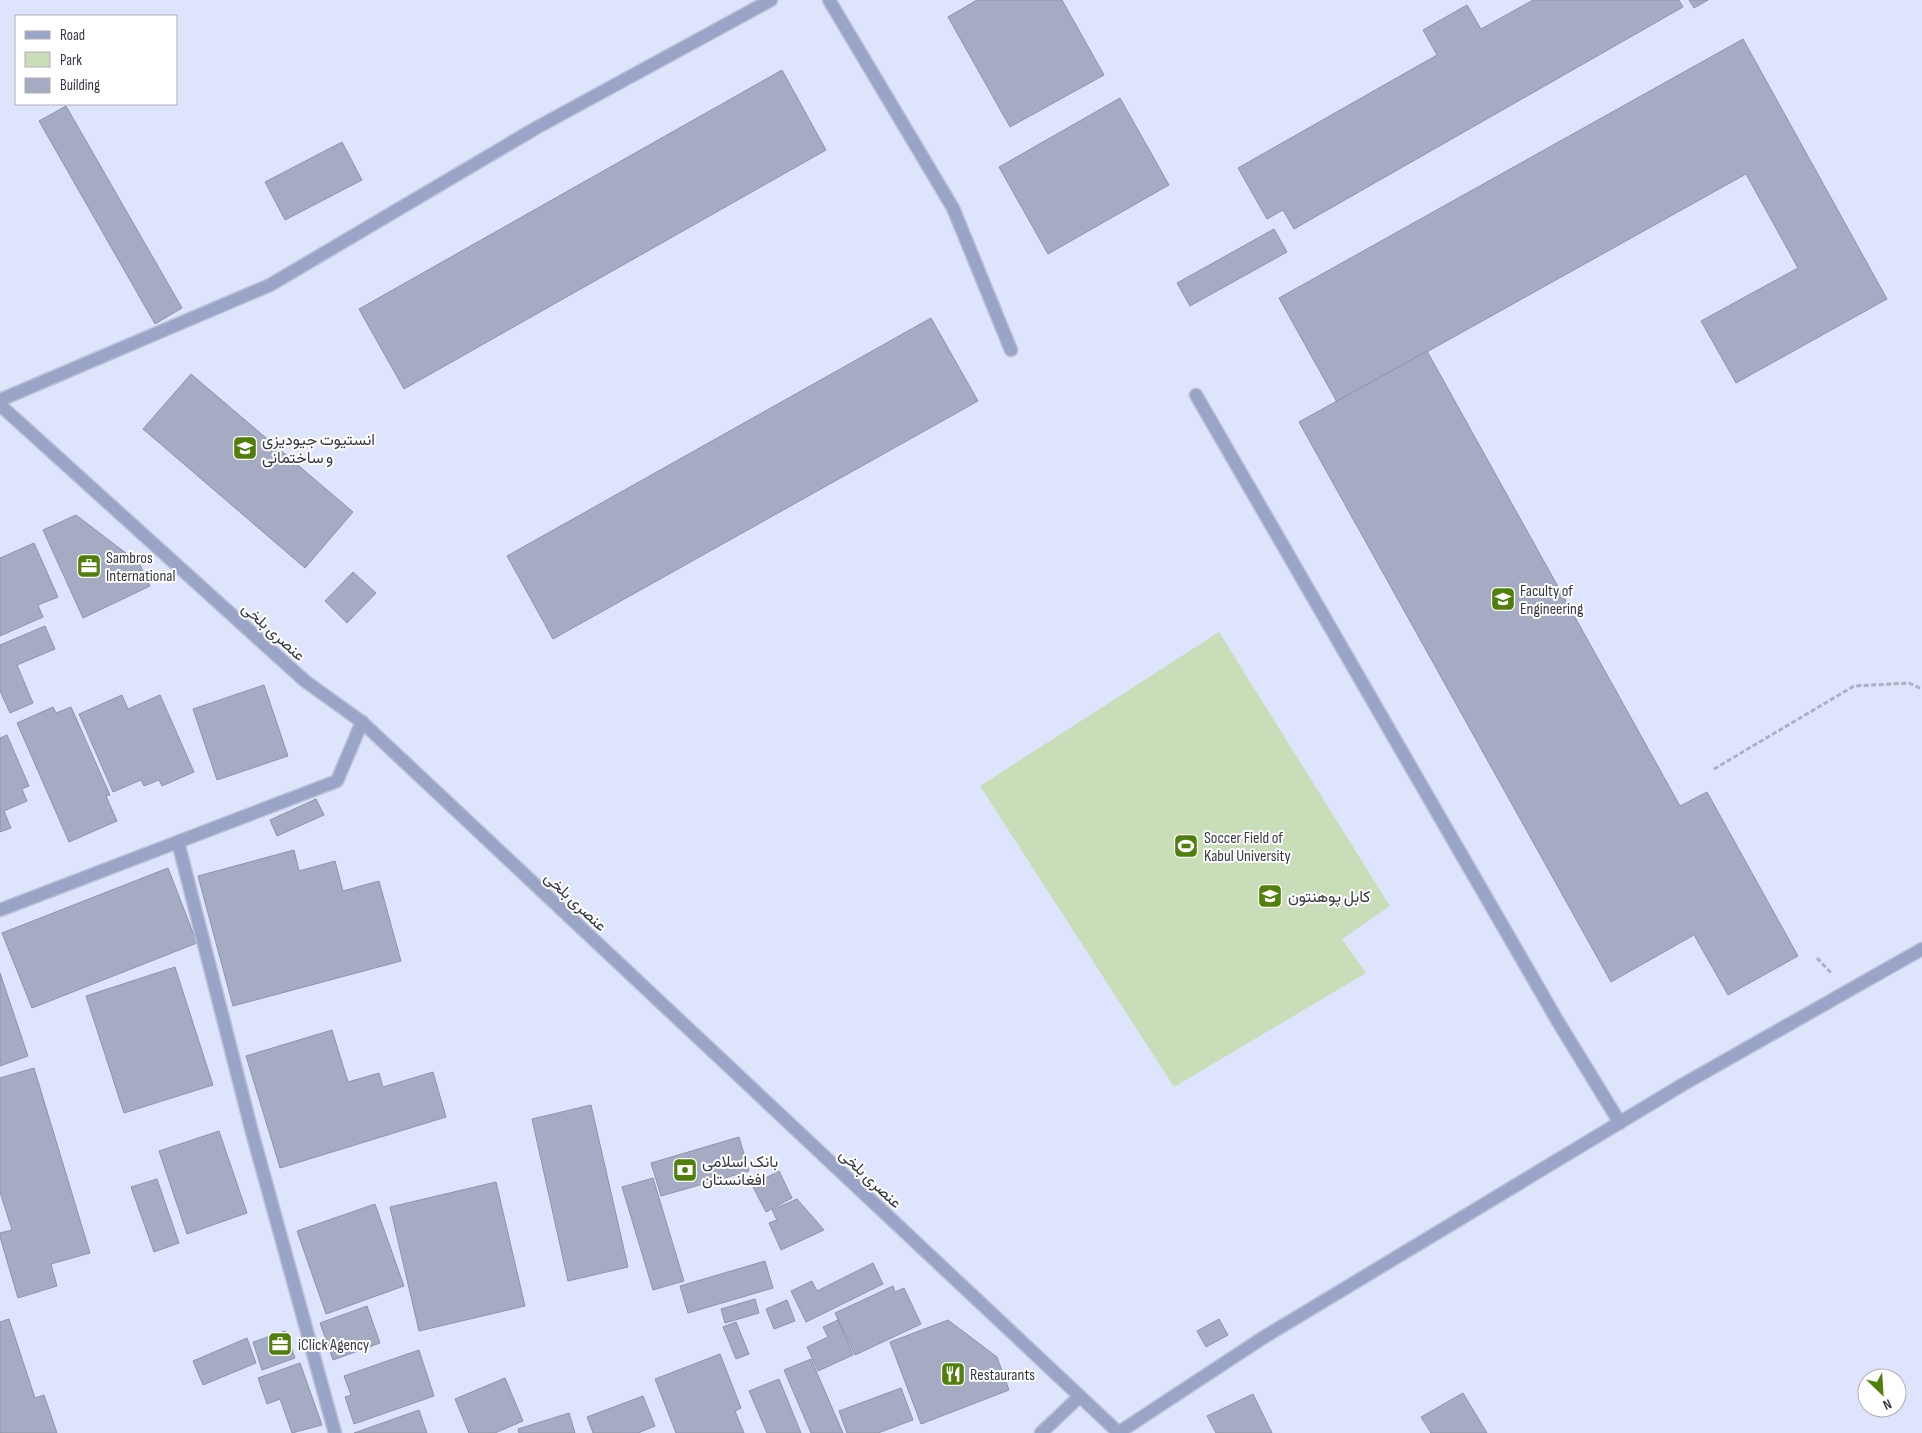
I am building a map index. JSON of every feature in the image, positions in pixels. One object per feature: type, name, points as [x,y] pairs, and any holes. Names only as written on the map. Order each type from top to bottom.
[{"type":"street","points":[[0,400],[270,285],[536,128],[770,0]]},
{"type":"street","points":[[829,0],[954,208],[1011,350]]},
{"type":"street","points":[[1196,394],[1557,1020],[1620,1122]]},
{"type":"street","name":"عنصری بلخی","points":[[0,405],[305,680],[362,722],[1119,1433]]},
{"type":"street","points":[[0,910],[337,781],[362,722]]},
{"type":"street","points":[[178,842],[252,1132],[335,1433]]},
{"type":"street","points":[[1119,1433],[1261,1338],[1620,1122],[1847,989],[1922,949]]},
{"type":"street","points":[[1041,1433],[1079,1397]]},
{"type":"path","points":[[1714,769],[1854,686],[1909,683],[1922,688]]},
{"type":"green space","name":"Soccer Field of Kabul University","points":[[1219,632],[1390,906],[1342,939],[1366,973],[1174,1087],[980,786]]},
{"type":"building","points":[[977,0],[1062,0],[1104,75],[1010,127],[948,17]]},
{"type":"building","points":[[1533,0],[1679,0],[1683,7],[1294,229],[1283,210],[1267,219],[1238,168],[1437,55],[1423,30],[1467,5],[1481,29]]},
{"type":"building","points":[[1689,0],[1708,0],[1694,8]]},
{"type":"building","points":[[1743,39],[1887,299],[1736,383],[1701,321],[1798,268],[1746,174],[1337,402],[1279,298]]},
{"type":"building","points":[[782,70],[826,150],[404,389],[359,309]]},
{"type":"building","points":[[1120,98],[1169,185],[1048,254],[999,167]]},
{"type":"building","points":[[66,106],[182,308],[155,324],[39,121]]},
{"type":"building","points":[[342,142],[362,180],[285,220],[265,182]]},
{"type":"building","points":[[1274,229],[1287,252],[1190,306],[1177,283]]},
{"type":"building","points":[[931,318],[978,401],[553,639],[507,556]]},
{"type":"building","points":[[1427,351],[1680,806],[1707,792],[1798,956],[1728,995],[1694,935],[1611,982],[1299,422]]},
{"type":"building","points":[[191,374],[353,512],[305,568],[143,429]]},
{"type":"building","points":[[76,515],[139,563],[150,586],[83,618],[43,530]]},
{"type":"building","points":[[34,543],[58,597],[38,605],[43,617],[0,636],[0,558]]},
{"type":"building","points":[[353,572],[376,593],[347,623],[325,601]]},
{"type":"building","points":[[45,626],[55,649],[17,665],[33,703],[10,713],[0,691],[0,645]]},
{"type":"building","points":[[264,685],[288,756],[217,780],[193,709]]},
{"type":"building","points":[[122,695],[128,709],[160,695],[194,772],[162,786],[159,780],[144,786],[141,780],[113,792],[79,714]]},
{"type":"building","points":[[53,707],[56,713],[71,707],[110,795],[106,796],[117,821],[69,842],[17,723]]},
{"type":"building","points":[[7,735],[29,786],[22,789],[27,801],[4,811],[11,828],[0,832],[0,738]]},
{"type":"building","points":[[316,799],[324,815],[277,836],[270,820]]},
{"type":"building","points":[[294,850],[299,871],[335,861],[343,891],[379,881],[401,961],[233,1006],[198,876]]},
{"type":"building","points":[[168,868],[197,943],[32,1008],[2,933]]},
{"type":"building","points":[[175,967],[213,1085],[124,1113],[86,996]]},
{"type":"building","points":[[0,973],[28,1056],[0,1066]]},
{"type":"building","points":[[332,1030],[348,1082],[379,1073],[383,1087],[433,1072],[446,1117],[280,1168],[246,1056]]},
{"type":"building","points":[[34,1068],[90,1253],[51,1264],[57,1286],[18,1298],[0,1237],[0,1233],[12,1230],[0,1192],[0,1078]]},
{"type":"building","points":[[591,1105],[628,1267],[568,1281],[532,1119]]},
{"type":"building","points":[[219,1131],[247,1213],[187,1234],[159,1151]]},
{"type":"building","points":[[739,1137],[749,1171],[661,1196],[651,1163]]},
{"type":"building","points":[[779,1171],[792,1198],[766,1212],[752,1185]]},
{"type":"building","points":[[653,1178],[684,1281],[653,1290],[622,1187]]},
{"type":"building","points":[[157,1179],[179,1243],[154,1252],[131,1187]]},
{"type":"building","points":[[496,1182],[525,1306],[419,1331],[390,1207]]},
{"type":"building","points":[[797,1199],[824,1230],[781,1250],[769,1223],[777,1220],[772,1210]]},
{"type":"building","points":[[375,1204],[404,1286],[326,1314],[297,1231]]},
{"type":"building","points":[[765,1261],[773,1288],[688,1313],[680,1286]]},
{"type":"building","points":[[873,1263],[883,1284],[806,1322],[791,1291],[812,1281],[817,1291]]},
{"type":"building","points":[[893,1286],[895,1292],[904,1288],[921,1324],[855,1355],[835,1313]]},
{"type":"building","points":[[755,1299],[759,1313],[725,1323],[721,1309]]},
{"type":"building","points":[[787,1300],[795,1321],[774,1329],[766,1309]]},
{"type":"building","points":[[367,1306],[380,1343],[333,1360],[320,1323]]},
{"type":"building","points":[[9,1319],[35,1398],[44,1395],[57,1433],[0,1433],[0,1322]]},
{"type":"building","points":[[1219,1319],[1228,1335],[1206,1347],[1197,1331]]},
{"type":"building","points":[[838,1320],[853,1355],[818,1371],[807,1347],[828,1337],[823,1327]]},
{"type":"building","name":"Restaurants","points":[[948,1320],[997,1357],[1009,1390],[921,1424],[890,1342]]},
{"type":"building","points":[[736,1322],[749,1354],[736,1359],[723,1327]]},
{"type":"building","points":[[285,1331],[295,1358],[262,1370],[253,1342]]},
{"type":"building","points":[[247,1338],[256,1363],[203,1385],[193,1361]]},
{"type":"building","points":[[419,1350],[434,1396],[354,1424],[345,1397],[351,1395],[344,1376]]},
{"type":"building","points":[[720,1354],[741,1408],[735,1411],[744,1433],[676,1433],[655,1379]]},
{"type":"building","points":[[811,1359],[843,1433],[811,1433],[784,1370]]},
{"type":"building","points":[[300,1363],[322,1425],[292,1433],[280,1399],[267,1404],[258,1378]]},
{"type":"building","points":[[505,1378],[523,1421],[495,1433],[469,1433],[455,1399]]},
{"type":"building","points":[[779,1379],[801,1433],[767,1433],[749,1391]]},
{"type":"building","points":[[901,1388],[913,1420],[878,1433],[847,1433],[839,1411]]},
{"type":"building","points":[[1463,1393],[1487,1433],[1431,1433],[1421,1417]]},
{"type":"building","points":[[1253,1394],[1272,1433],[1216,1433],[1207,1416]]},
{"type":"building","points":[[643,1396],[655,1426],[638,1433],[593,1433],[587,1417]]},
{"type":"building","points":[[419,1410],[427,1433],[354,1433]]},
{"type":"building","points":[[569,1413],[575,1433],[519,1433],[518,1429]]},
{"type":"place","name":"انستیوت جیودیزی و ساختمانی","points":[[245,448]]},
{"type":"place","name":"Sambros International","points":[[89,566]]},
{"type":"place","name":"Faculty of Engineering","points":[[1503,599]]},
{"type":"place","name":"Soccer Field of Kabul University","points":[[1186,846]]},
{"type":"place","name":"کابل پوهنتون","points":[[1270,896]]},
{"type":"place","name":"بانک اسلامی افغانستان","points":[[685,1170]]},
{"type":"place","name":"iClick Agency","points":[[280,1344]]},
{"type":"place","name":"Restaurants","points":[[953,1374]]}]
